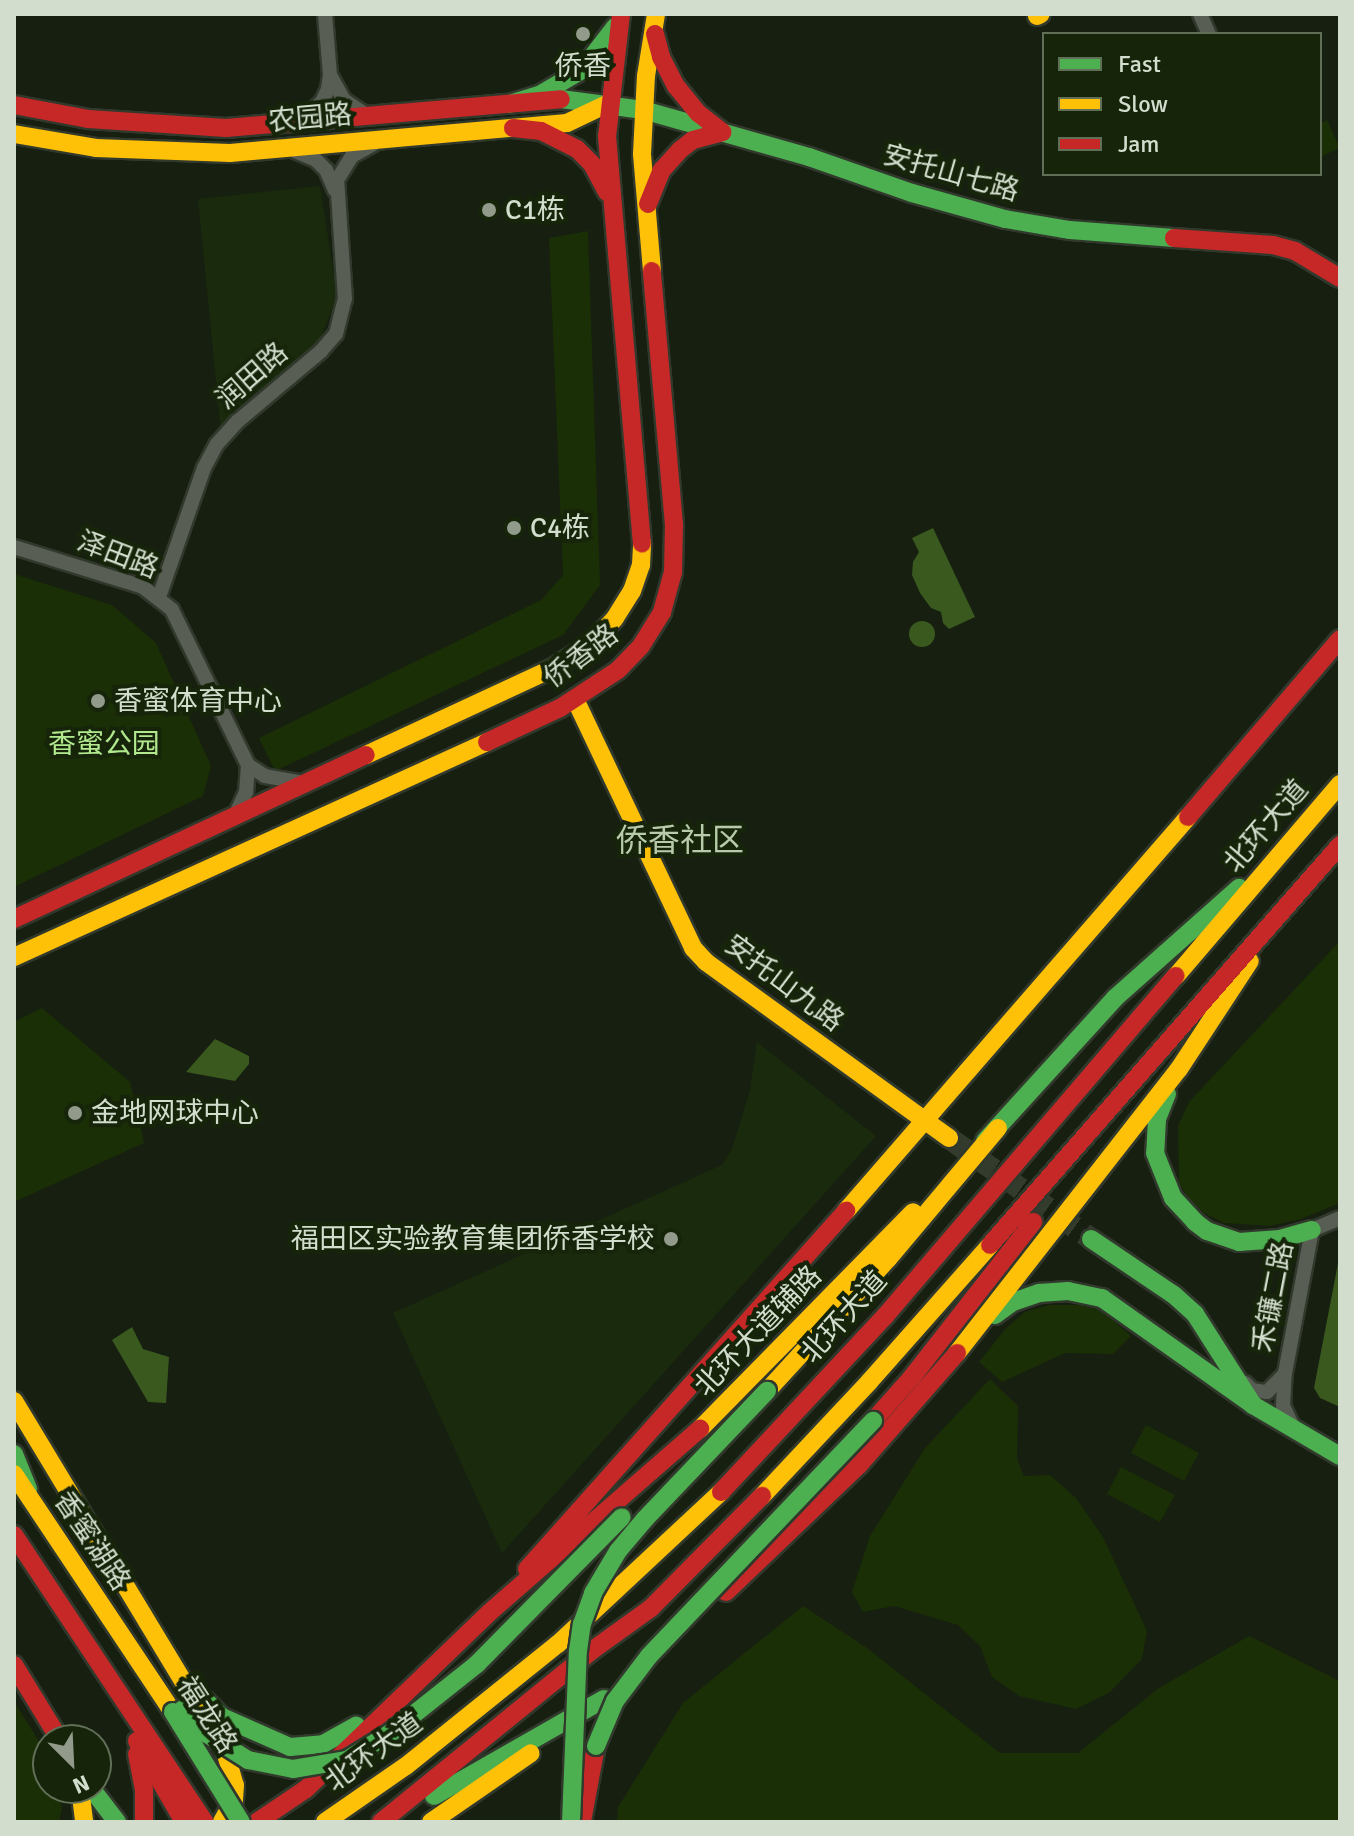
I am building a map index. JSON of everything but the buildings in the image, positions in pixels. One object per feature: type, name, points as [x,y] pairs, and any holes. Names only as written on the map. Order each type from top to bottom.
[{"type":"main road","name":"侨香路","points":[[14,919],[553,668],[591,644],[615,618],[632,591],[641,565],[643,528],[612,204],[608,103],[621,14]]},
{"type":"main road","points":[[509,104],[541,94],[582,70],[611,36],[621,14]]},
{"type":"main road","name":"侨香路","points":[[14,957],[560,708],[618,670],[641,646],[662,612],[673,572],[674,525],[646,210],[643,110],[654,20]]},
{"type":"main road","points":[[654,20],[661,57],[676,86],[698,113],[722,132]]},
{"type":"main road","name":"农园路","points":[[14,105],[88,119],[158,126],[226,128],[292,125],[568,98],[643,110]]},
{"type":"main road","name":"农园路","points":[[14,134],[96,148],[158,152],[287,149],[567,123],[608,103]]},
{"type":"main road","name":"安托山七路","points":[[643,110],[809,157],[912,193],[1005,219],[1070,230],[1273,245],[1295,251],[1340,278]]},
{"type":"main road","points":[[513,128],[541,131],[577,149],[603,181],[612,204]]},
{"type":"main road","points":[[646,210],[662,170],[680,150],[693,140],[722,132]]},
{"type":"main road","points":[[490,1612],[926,1122],[1340,639]]},
{"type":"main road","name":"安托山九路","points":[[575,699],[693,948],[706,962],[949,1138]]},
{"type":"main road","name":"北环大道","points":[[325,1822],[406,1766],[558,1644],[731,1483],[886,1315],[1340,784]]},
{"type":"main road","points":[[282,795],[296,827]]},
{"type":"main road","points":[[237,816],[257,844]]},
{"type":"main road","name":"北环大道","points":[[381,1822],[594,1649],[651,1608],[710,1551],[869,1382],[1340,845]]},
{"type":"main road","name":"北环大道辅路","points":[[257,1822],[306,1789],[490,1612],[726,1407],[857,1268],[998,1128],[1115,998],[1278,855]]},
{"type":"main road","points":[[431,1822],[604,1699],[771,1551],[859,1465],[978,1329],[1179,1069],[1245,971],[1263,935]]},
{"type":"main road","points":[[582,1822],[587,1782],[603,1723],[639,1667],[873,1421],[930,1355],[1071,1176],[1163,1049]]},
{"type":"main road","points":[[1179,1069],[1159,1110],[1155,1153],[1165,1184],[1183,1211],[1207,1231],[1239,1242],[1280,1239],[1312,1230]]},
{"type":"main road","points":[[571,1822],[578,1651],[582,1624],[604,1570],[645,1519],[888,1259],[998,1128]]},
{"type":"main road","points":[[1091,1239],[1174,1295],[1195,1314],[1253,1405]]},
{"type":"main road","points":[[978,1329],[1024,1297],[1052,1291],[1088,1293],[1122,1310],[1253,1405],[1340,1456]]},
{"type":"main road","points":[[14,1401],[185,1682],[232,1767],[234,1800],[222,1822]]},
{"type":"main road","points":[[178,1710],[207,1734],[248,1760],[293,1769],[315,1768],[347,1760],[389,1734],[477,1664],[726,1407]]},
{"type":"main road","points":[[14,1454],[38,1510]]},
{"type":"main road","name":"香蜜湖路","points":[[14,1474],[124,1639]]},
{"type":"main road","points":[[14,1535],[62,1606]]},
{"type":"main road","points":[[14,1548],[62,1606]]},
{"type":"main road","name":"福龙路","points":[[62,1606],[99,1658],[140,1732],[205,1822]]},
{"type":"main road","name":"福龙路","points":[[124,1639],[178,1710],[241,1822]]},
{"type":"main road","points":[[14,1665],[50,1724]]},
{"type":"main road","points":[[185,1682],[222,1717],[270,1741],[306,1748],[338,1738],[410,1688]]},
{"type":"main road","points":[[388,1822],[604,1699]]},
{"type":"main road","points":[[140,1732],[144,1822]]},
{"type":"main road","points":[[140,1732],[184,1822]]},
{"type":"main road","points":[[103,1804],[117,1822]]},
{"type":"street","points":[[292,125],[322,102],[330,75],[325,14]]},
{"type":"street","points":[[330,75],[344,100],[371,118]]},
{"type":"street","name":"润田路","points":[[336,192],[343,167],[352,156],[388,139]]},
{"type":"street","name":"润田路","points":[[159,597],[204,468],[217,444],[238,421],[329,343],[341,323],[345,299],[336,192],[326,170],[316,160],[287,149]]},
{"type":"street","name":"泽田路","points":[[14,547],[130,581],[159,597],[177,620],[248,765]]},
{"type":"street","points":[[237,816],[246,792],[248,765],[281,781],[316,779]]},
{"type":"street","points":[[1312,1230],[1340,1218]]},
{"type":"street","name":"禾镰二路","points":[[1293,1427],[1283,1406],[1285,1373],[1312,1230]]},
{"type":"street","name":"禾镰二路","points":[[1235,1374],[1252,1390],[1267,1392],[1285,1373]]},
{"type":"shaded area","points":[[320,186],[337,296],[320,340],[221,432],[198,199]]},
{"type":"shaded area","points":[[933,528],[975,617],[949,629],[943,623],[941,612],[931,608],[920,593],[912,575],[913,562],[919,552],[912,538]]},
{"type":"shaded area","points":[[922,621],[931,625],[935,634],[931,643],[922,647],[913,643],[909,634],[913,625]]},
{"type":"shaded area","points":[[215,1039],[249,1056],[249,1064],[235,1081],[186,1072]]},
{"type":"shaded area","name":"福田区实验教育集团侨香学校","points":[[757,1042],[876,1136],[502,1553],[393,1313],[722,1165],[732,1149],[750,1090]]},
{"type":"shaded area","points":[[1340,1253],[1340,1407],[1320,1398],[1314,1388]]},
{"type":"shaded area","points":[[132,1327],[143,1349],[169,1357],[166,1403],[148,1402],[112,1340]]},
{"type":"green space","points":[[1327,120],[1340,148],[1322,156],[1322,123]]},
{"type":"green space","points":[[588,231],[600,585],[563,635],[275,771],[259,738],[541,600],[563,575],[549,238]]},
{"type":"green space","name":"香蜜公园","points":[[14,574],[112,605],[156,643],[211,766],[203,796],[14,887]]},
{"type":"green space","points":[[1340,941],[1340,1203],[1301,1219],[1270,1226],[1224,1223],[1204,1213],[1188,1198],[1179,1182],[1178,1126],[1189,1102]]},
{"type":"green space","name":"金地网球中心","points":[[42,1008],[130,1082],[144,1143],[14,1202],[14,1022]]},
{"type":"green space","points":[[1049,1305],[1079,1305],[1101,1310],[1131,1336],[1113,1354],[1065,1353],[1002,1382],[979,1362],[1006,1328],[1025,1312]]},
{"type":"green space","points":[[990,1379],[1018,1406],[1017,1459],[1024,1476],[1050,1475],[1076,1498],[1103,1537],[1147,1631],[1142,1659],[1110,1692],[1076,1709],[1019,1696],[992,1677],[980,1646],[958,1625],[894,1606],[863,1612],[852,1592],[870,1536],[925,1448]]},
{"type":"green space","points":[[1146,1425],[1199,1453],[1184,1481],[1131,1453]]},
{"type":"green space","points":[[1121,1467],[1175,1495],[1160,1522],[1107,1494]]},
{"type":"green space","points":[[803,1606],[867,1648],[1000,1753],[1078,1753],[1159,1688],[1249,1636],[1340,1681],[1340,1822],[617,1822],[618,1807],[683,1703]]},
{"type":"green space","points":[[14,1701],[32,1730],[32,1804],[61,1804],[62,1808],[59,1822],[14,1822]]},
{"type":"tunnel","points":[[949,1138],[1091,1239]]},
{"type":"traffic: fast","points":[[509,104],[541,94],[582,70],[615,27]]},
{"type":"traffic: fast","points":[[561,99],[643,110],[809,157],[912,193],[1005,219],[1070,230],[1174,238]]},
{"type":"traffic: fast","points":[[985,1141],[1115,998],[1239,888]]},
{"type":"traffic: fast","points":[[1167,1094],[1157,1119],[1155,1153],[1173,1198],[1195,1222],[1207,1231],[1239,1242],[1280,1239],[1312,1230]]},
{"type":"traffic: fast","points":[[1091,1239],[1174,1295],[1195,1314],[1253,1405],[1340,1456]]},
{"type":"traffic: fast","points":[[995,1315],[1013,1302],[1039,1293],[1068,1291],[1102,1298],[1253,1405]]},
{"type":"traffic: fast","points":[[571,1822],[578,1651],[582,1624],[593,1593],[618,1551],[645,1519],[767,1391]]},
{"type":"traffic: fast","points":[[596,1746],[615,1701],[649,1656],[873,1421]]},
{"type":"traffic: fast","points":[[14,1454],[28,1489]]},
{"type":"traffic: fast","points":[[183,1709],[207,1734],[248,1760],[293,1769],[347,1760],[389,1734],[477,1664],[622,1517]]},
{"type":"traffic: fast","points":[[204,1699],[222,1717],[290,1747],[323,1744],[356,1726]]},
{"type":"traffic: fast","points":[[434,1796],[604,1699]]},
{"type":"traffic: fast","points":[[173,1712],[241,1822]]},
{"type":"traffic: fast","points":[[103,1804],[117,1822]]},
{"type":"traffic: slow","points":[[652,271],[642,154],[646,76],[656,14]]},
{"type":"traffic: slow","points":[[1037,16],[1041,14]]},
{"type":"traffic: slow","points":[[14,134],[96,148],[230,153],[567,123],[607,104]]},
{"type":"traffic: slow","points":[[366,755],[553,668],[591,644],[615,618],[632,591],[641,565],[642,543]]},
{"type":"traffic: slow","points":[[575,699],[693,948],[706,962],[949,1138]]},
{"type":"traffic: slow","points":[[14,957],[487,742]]},
{"type":"traffic: slow","points":[[1176,976],[1340,784]]},
{"type":"traffic: slow","points":[[846,1211],[1188,817]]},
{"type":"traffic: slow","points":[[957,1353],[1179,1069],[1250,961]]},
{"type":"traffic: slow","points":[[767,1391],[888,1259],[998,1128]]},
{"type":"traffic: slow","points":[[700,1429],[913,1212]]},
{"type":"traffic: slow","points":[[762,1496],[869,1382],[990,1245]]},
{"type":"traffic: slow","points":[[14,1401],[225,1751],[235,1785],[234,1800],[222,1822]]},
{"type":"traffic: slow","points":[[14,1474],[173,1712]]},
{"type":"traffic: slow","points":[[325,1822],[406,1766],[558,1644],[721,1492]]},
{"type":"traffic: slow","points":[[431,1822],[531,1753]]},
{"type":"traffic: slow","points":[[82,1804],[84,1822]]},
{"type":"traffic: jam","points":[[621,14],[607,136],[642,543]]},
{"type":"traffic: jam","points":[[655,34],[661,57],[676,86],[698,113],[722,132]]},
{"type":"traffic: jam","points":[[14,105],[88,119],[226,128],[561,99]]},
{"type":"traffic: jam","points":[[513,128],[541,131],[577,149],[592,164],[607,192]]},
{"type":"traffic: jam","points":[[648,204],[662,170],[680,150],[693,140],[722,132]]},
{"type":"traffic: jam","points":[[1174,238],[1273,245],[1295,251],[1340,278]]},
{"type":"traffic: jam","points":[[487,742],[560,708],[618,670],[641,646],[662,612],[673,572],[674,525],[652,271]]},
{"type":"traffic: jam","points":[[1188,817],[1340,639]]},
{"type":"traffic: jam","points":[[14,919],[366,755]]},
{"type":"traffic: jam","points":[[990,1245],[1340,845]]},
{"type":"traffic: jam","points":[[721,1492],[886,1315],[1176,976]]},
{"type":"traffic: jam","points":[[527,1569],[846,1211]]},
{"type":"traffic: jam","points":[[873,1421],[912,1377],[1033,1222]]},
{"type":"traffic: jam","points":[[726,1592],[859,1465],[957,1353]]},
{"type":"traffic: jam","points":[[257,1822],[306,1789],[490,1612],[700,1429]]},
{"type":"traffic: jam","points":[[381,1822],[594,1649],[651,1608],[762,1496]]},
{"type":"traffic: jam","points":[[14,1535],[205,1822]]},
{"type":"traffic: jam","points":[[14,1665],[50,1724]]},
{"type":"traffic: jam","points":[[137,1741],[184,1822]]},
{"type":"traffic: jam","points":[[582,1821],[596,1746]]},
{"type":"traffic: jam","points":[[137,1754],[144,1790],[144,1822]]},
{"type":"place","name":"侨香","points":[[583,34]]},
{"type":"place","name":"C1栋","points":[[489,210]]},
{"type":"place","name":"C4栋","points":[[514,528]]},
{"type":"place","name":"香蜜体育中心","points":[[98,701]]},
{"type":"place","name":"金地网球中心","points":[[75,1113]]},
{"type":"place","name":"福田区实验教育集团侨香学校","points":[[671,1239]]},
{"type":"district","name":"侨香社区","points":[[680,841]]}]
